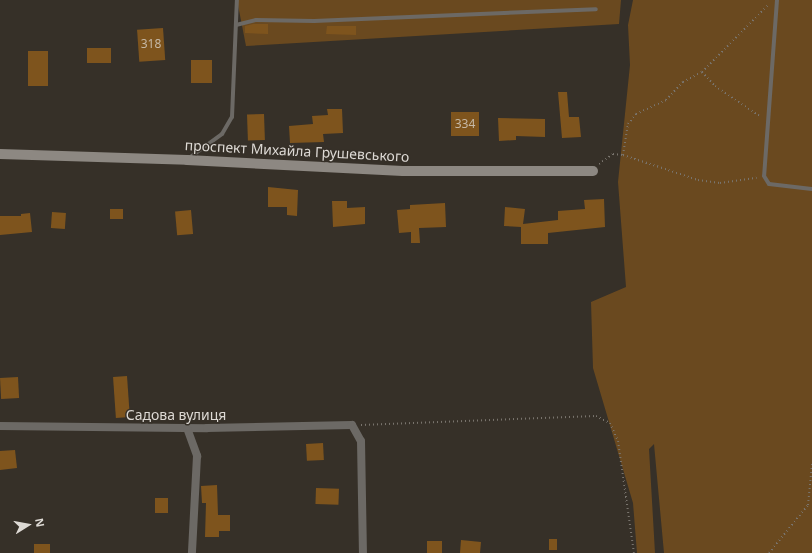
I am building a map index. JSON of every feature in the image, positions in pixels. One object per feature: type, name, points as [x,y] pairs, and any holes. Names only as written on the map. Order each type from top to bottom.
[{"type":"street","name":"проспект Михайла Грушевського","points":[[0,154],[187,160],[418,171],[593,172]]},
{"type":"street","name":"Садова вулиця","points":[[0,426],[187,428],[352,425]]},
{"type":"street","points":[[352,425],[361,441],[362,553]]},
{"type":"street","points":[[187,428],[197,456],[192,553]]},
{"type":"lane","points":[[187,160],[222,134],[232,117],[237,0]]},
{"type":"lane","points":[[777,0],[764,176],[769,184],[812,189]]},
{"type":"lane","points":[[236,25],[256,20],[314,22],[596,9]]},
{"type":"path","points":[[624,155],[628,124],[636,114],[666,100],[683,82],[702,72],[773,0]]},
{"type":"path","points":[[702,72],[715,86],[767,121]]},
{"type":"path","points":[[593,172],[613,154],[624,155],[698,180],[720,183],[764,176]]},
{"type":"path","points":[[352,425],[596,416],[610,423],[618,441],[634,553]]},
{"type":"path","points":[[769,553],[808,505],[812,464]]},
{"type":"shaded area","points":[[237,0],[621,0],[619,24],[246,46]]},
{"type":"shaded area","points":[[633,0],[812,0],[812,553],[664,553],[654,444],[649,449],[655,553],[637,553],[633,503],[593,368],[591,302],[626,287],[618,182],[630,65],[628,25]]},
{"type":"building","points":[[253,24],[268,24],[268,34],[245,33],[245,26]]},
{"type":"building","points":[[327,26],[356,26],[356,35],[326,34]]},
{"type":"building","points":[[163,28],[165,60],[139,62],[137,30]]},
{"type":"building","points":[[87,48],[111,48],[111,63],[87,63]]},
{"type":"building","points":[[28,51],[48,51],[48,86],[28,86]]},
{"type":"building","points":[[191,60],[212,60],[212,83],[191,83]]},
{"type":"building","points":[[558,92],[567,92],[569,117],[579,117],[581,137],[562,138]]},
{"type":"building","points":[[327,109],[342,109],[343,133],[323,134],[324,142],[290,143],[289,126],[313,124],[312,116],[328,115]]},
{"type":"building","points":[[451,112],[479,112],[479,136],[451,136]]},
{"type":"building","points":[[264,114],[265,140],[248,141],[247,115]]},
{"type":"building","points":[[498,118],[545,119],[545,137],[516,136],[516,140],[499,141]]},
{"type":"building","points":[[268,187],[298,190],[297,216],[287,215],[287,207],[268,207]]},
{"type":"building","points":[[604,199],[605,227],[548,233],[548,244],[521,244],[521,227],[504,226],[505,207],[525,209],[523,224],[558,220],[558,211],[585,209],[584,200]]},
{"type":"building","points":[[332,201],[347,201],[347,208],[365,207],[365,224],[333,227]]},
{"type":"building","points":[[445,203],[446,227],[419,228],[420,243],[411,243],[411,232],[399,233],[397,210],[410,209],[410,205]]},
{"type":"building","points":[[110,209],[123,209],[123,219],[110,219]]},
{"type":"building","points":[[191,210],[193,234],[177,235],[175,211]]},
{"type":"building","points":[[52,212],[66,213],[65,229],[51,228]]},
{"type":"building","points":[[30,213],[32,232],[0,235],[0,216],[21,216],[21,214]]},
{"type":"building","points":[[127,376],[130,417],[116,418],[113,377]]},
{"type":"building","points":[[18,377],[19,398],[1,399],[0,378]]},
{"type":"building","points":[[323,443],[324,460],[307,461],[306,444]]},
{"type":"building","points":[[15,450],[17,468],[0,470],[0,451]]},
{"type":"building","points":[[217,485],[218,515],[230,515],[230,531],[219,531],[219,537],[205,537],[206,503],[202,503],[201,486]]},
{"type":"building","points":[[316,488],[339,489],[338,505],[315,504]]},
{"type":"building","points":[[155,498],[168,498],[168,513],[155,513]]},
{"type":"building","points":[[549,539],[557,539],[557,550],[549,550]]},
{"type":"building","points":[[461,540],[481,542],[480,553],[460,553]]},
{"type":"building","points":[[427,541],[442,541],[442,553],[427,553]]},
{"type":"building","points":[[34,544],[50,544],[50,553],[34,553]]}]
